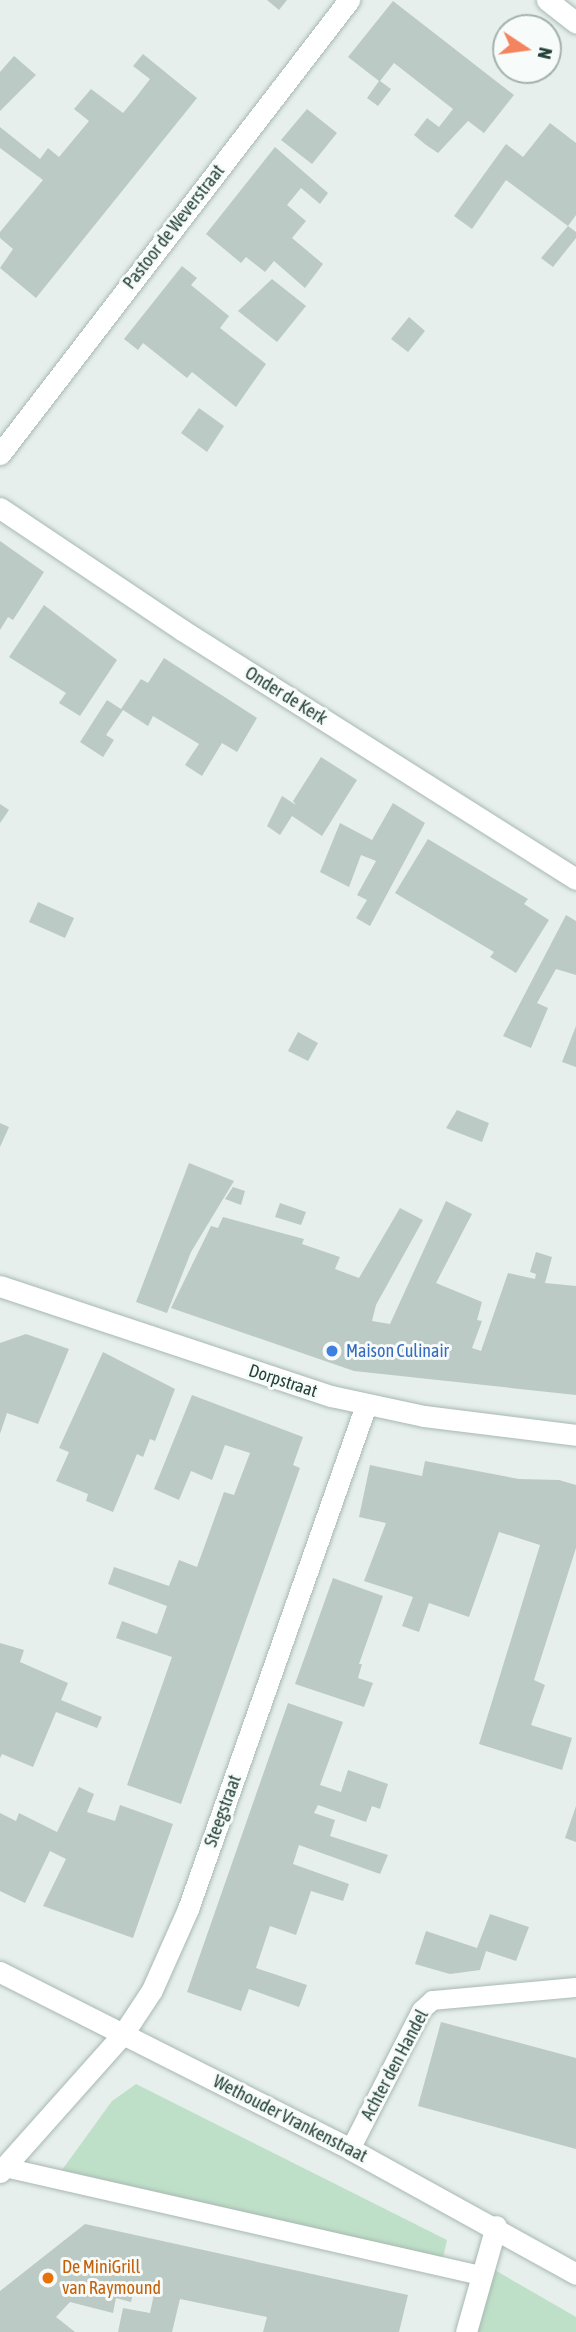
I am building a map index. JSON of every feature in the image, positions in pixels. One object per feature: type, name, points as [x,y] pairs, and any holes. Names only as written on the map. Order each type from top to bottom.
[{"type":"street","name":"Pastoor de Weverstraat","points":[[0,454],[349,0]]},
{"type":"street","points":[[547,0],[576,23]]},
{"type":"street","name":"Onder de Kerk","points":[[0,508],[182,630],[576,879]]},
{"type":"street","name":"Dorpstraat","points":[[0,1286],[366,1405],[487,1426],[576,1435]]},
{"type":"street","name":"Steegstraat","points":[[2,2170],[123,2034],[152,1990],[188,1909],[366,1405]]},
{"type":"street","name":"Wethouder Vrankenstraat","points":[[0,1972],[350,2149],[496,2226],[576,2274]]},
{"type":"street","points":[[466,2332],[496,2226]]},
{"type":"lane","name":"Achter den Handel","points":[[350,2149],[421,2010],[432,2000],[576,1987]]},
{"type":"lane","points":[[2,2170],[482,2275]]},
{"type":"green space","points":[[136,2084],[447,2240],[443,2258],[62,2170],[112,2101]]},
{"type":"green space","points":[[493,2269],[576,2317],[576,2332],[477,2332]]},
{"type":"building","points":[[267,0],[287,0],[279,10]]},
{"type":"building","points":[[393,1],[492,78],[492,84],[500,84],[514,95],[484,133],[468,121],[438,153],[414,135],[427,118],[439,127],[453,109],[394,63],[380,81],[391,89],[378,106],[367,98],[379,81],[348,57]]},
{"type":"building","points":[[143,54],[197,98],[36,298],[0,268],[13,249],[0,238],[0,232],[43,180],[0,148],[0,127],[40,159],[48,148],[59,157],[89,121],[74,109],[91,89],[123,113],[137,96],[150,79],[133,66]]},
{"type":"building","points":[[14,56],[36,75],[0,111],[0,72]]},
{"type":"building","points":[[307,109],[337,133],[312,164],[281,140]]},
{"type":"building","points":[[550,123],[576,143],[576,215],[568,226],[506,180],[472,229],[454,216],[506,144],[523,157]]},
{"type":"building","points":[[275,147],[328,193],[320,204],[301,188],[287,205],[306,221],[292,238],[323,264],[305,288],[274,261],[265,272],[246,257],[241,263],[206,234]]},
{"type":"building","points":[[568,226],[576,232],[576,238],[553,267],[541,258]]},
{"type":"building","points":[[182,266],[197,278],[191,285],[229,316],[220,328],[266,364],[236,407],[192,372],[187,378],[143,343],[138,350],[124,339]]},
{"type":"building","points":[[272,279],[306,306],[277,342],[238,311]]},
{"type":"building","points":[[409,317],[425,331],[408,352],[391,339]]},
{"type":"building","points":[[199,408],[224,426],[207,452],[181,433]]},
{"type":"building","points":[[0,541],[44,572],[13,620],[8,617],[0,630]]},
{"type":"building","points":[[44,605],[117,660],[80,716],[59,703],[66,693],[9,657]]},
{"type":"building","points":[[164,658],[257,718],[237,752],[222,743],[202,776],[185,765],[199,744],[153,716],[148,726],[123,710],[106,735],[114,740],[103,757],[80,742],[107,700],[121,709],[141,679],[148,683]]},
{"type":"building","points":[[321,757],[357,780],[322,836],[292,816],[280,835],[267,826],[282,796],[296,805],[293,801]]},
{"type":"building","points":[[393,803],[425,823],[370,926],[356,918],[367,900],[357,895],[376,861],[361,855],[349,887],[320,872],[340,823],[372,840]]},
{"type":"building","points":[[0,804],[9,810],[0,823]]},
{"type":"building","points":[[428,839],[528,899],[524,904],[549,920],[516,973],[490,957],[494,952],[395,893]]},
{"type":"building","points":[[38,902],[74,918],[65,938],[29,922]]},
{"type":"building","points":[[566,915],[576,921],[576,975],[556,969],[537,1003],[548,1008],[531,1048],[503,1036]]},
{"type":"building","points":[[576,1026],[576,1067],[562,1062]]},
{"type":"building","points":[[298,1032],[318,1043],[308,1061],[288,1051]]},
{"type":"building","points":[[457,1110],[489,1123],[482,1142],[446,1128]]},
{"type":"building","points":[[0,1123],[9,1127],[0,1147]]},
{"type":"building","points":[[189,1163],[234,1181],[191,1252],[167,1313],[136,1302]]},
{"type":"building","points":[[233,1187],[245,1191],[241,1205],[225,1199]]},
{"type":"building","points":[[446,1201],[472,1214],[436,1283],[482,1302],[477,1320],[482,1321],[472,1348],[481,1351],[508,1273],[535,1279],[536,1274],[530,1272],[536,1252],[552,1257],[545,1283],[576,1286],[576,1395],[354,1371],[171,1308],[211,1226],[218,1228],[223,1217],[304,1239],[302,1244],[340,1257],[335,1269],[359,1278],[400,1208],[423,1220],[376,1305],[372,1321],[390,1324]]},
{"type":"building","points":[[280,1203],[306,1212],[301,1225],[275,1217]]},
{"type":"building","points":[[26,1334],[69,1349],[38,1424],[7,1413],[0,1434],[0,1343]]},
{"type":"building","points":[[103,1352],[175,1389],[155,1441],[150,1439],[143,1457],[137,1454],[113,1512],[86,1501],[88,1494],[56,1481],[69,1452],[59,1448]]},
{"type":"building","points":[[192,1395],[303,1437],[293,1465],[300,1468],[181,1804],[127,1785],[172,1657],[116,1638],[122,1621],[157,1634],[167,1606],[108,1584],[114,1567],[169,1586],[179,1560],[197,1567],[224,1492],[234,1495],[250,1453],[225,1445],[212,1480],[191,1471],[179,1500],[154,1489]]},
{"type":"building","points":[[425,1461],[519,1479],[559,1480],[576,1485],[576,1548],[534,1680],[545,1685],[531,1725],[572,1738],[562,1770],[479,1744],[540,1545],[499,1532],[469,1617],[429,1603],[419,1632],[402,1626],[413,1597],[364,1581],[386,1523],[359,1517],[370,1465],[422,1476]]},
{"type":"building","points":[[333,1578],[383,1596],[359,1664],[362,1664],[358,1678],[373,1683],[364,1707],[295,1684]]},
{"type":"building","points":[[0,1643],[24,1650],[20,1662],[68,1683],[61,1700],[102,1717],[97,1728],[56,1712],[33,1767],[2,1754],[0,1758]]},
{"type":"building","points":[[288,1703],[343,1722],[320,1785],[341,1792],[348,1770],[388,1784],[380,1809],[372,1806],[366,1822],[318,1805],[314,1813],[335,1820],[330,1836],[388,1855],[380,1874],[299,1845],[293,1864],[349,1884],[343,1901],[311,1891],[296,1935],[270,1926],[256,1968],[307,1985],[299,2007],[249,1989],[241,2011],[187,1992]]},
{"type":"building","points":[[79,1787],[94,1794],[87,1812],[115,1821],[120,1805],[173,1824],[133,1938],[43,1906],[66,1859],[50,1851],[25,1903],[0,1891],[0,1813],[16,1821],[19,1813],[57,1832]]},
{"type":"building","points":[[576,1806],[576,1842],[565,1838]]},
{"type":"building","points":[[490,1914],[529,1927],[516,1961],[486,1951],[480,1970],[450,1974],[415,1964],[426,1931],[477,1948]]},
{"type":"building","points":[[441,2022],[576,2058],[576,2149],[418,2106]]},
{"type":"building","points":[[85,2224],[408,2295],[399,2332],[263,2332],[267,2317],[180,2299],[172,2332],[118,2332],[123,2308],[150,2313],[154,2294],[134,2289],[131,2302],[116,2298],[113,2313],[70,2302],[56,2317],[75,2332],[0,2332],[0,2291]]},
{"type":"place","name":"Maison Culinair","points":[[332,1351]]},
{"type":"place","name":"De MiniGrill van Raymound","points":[[48,2278]]}]
